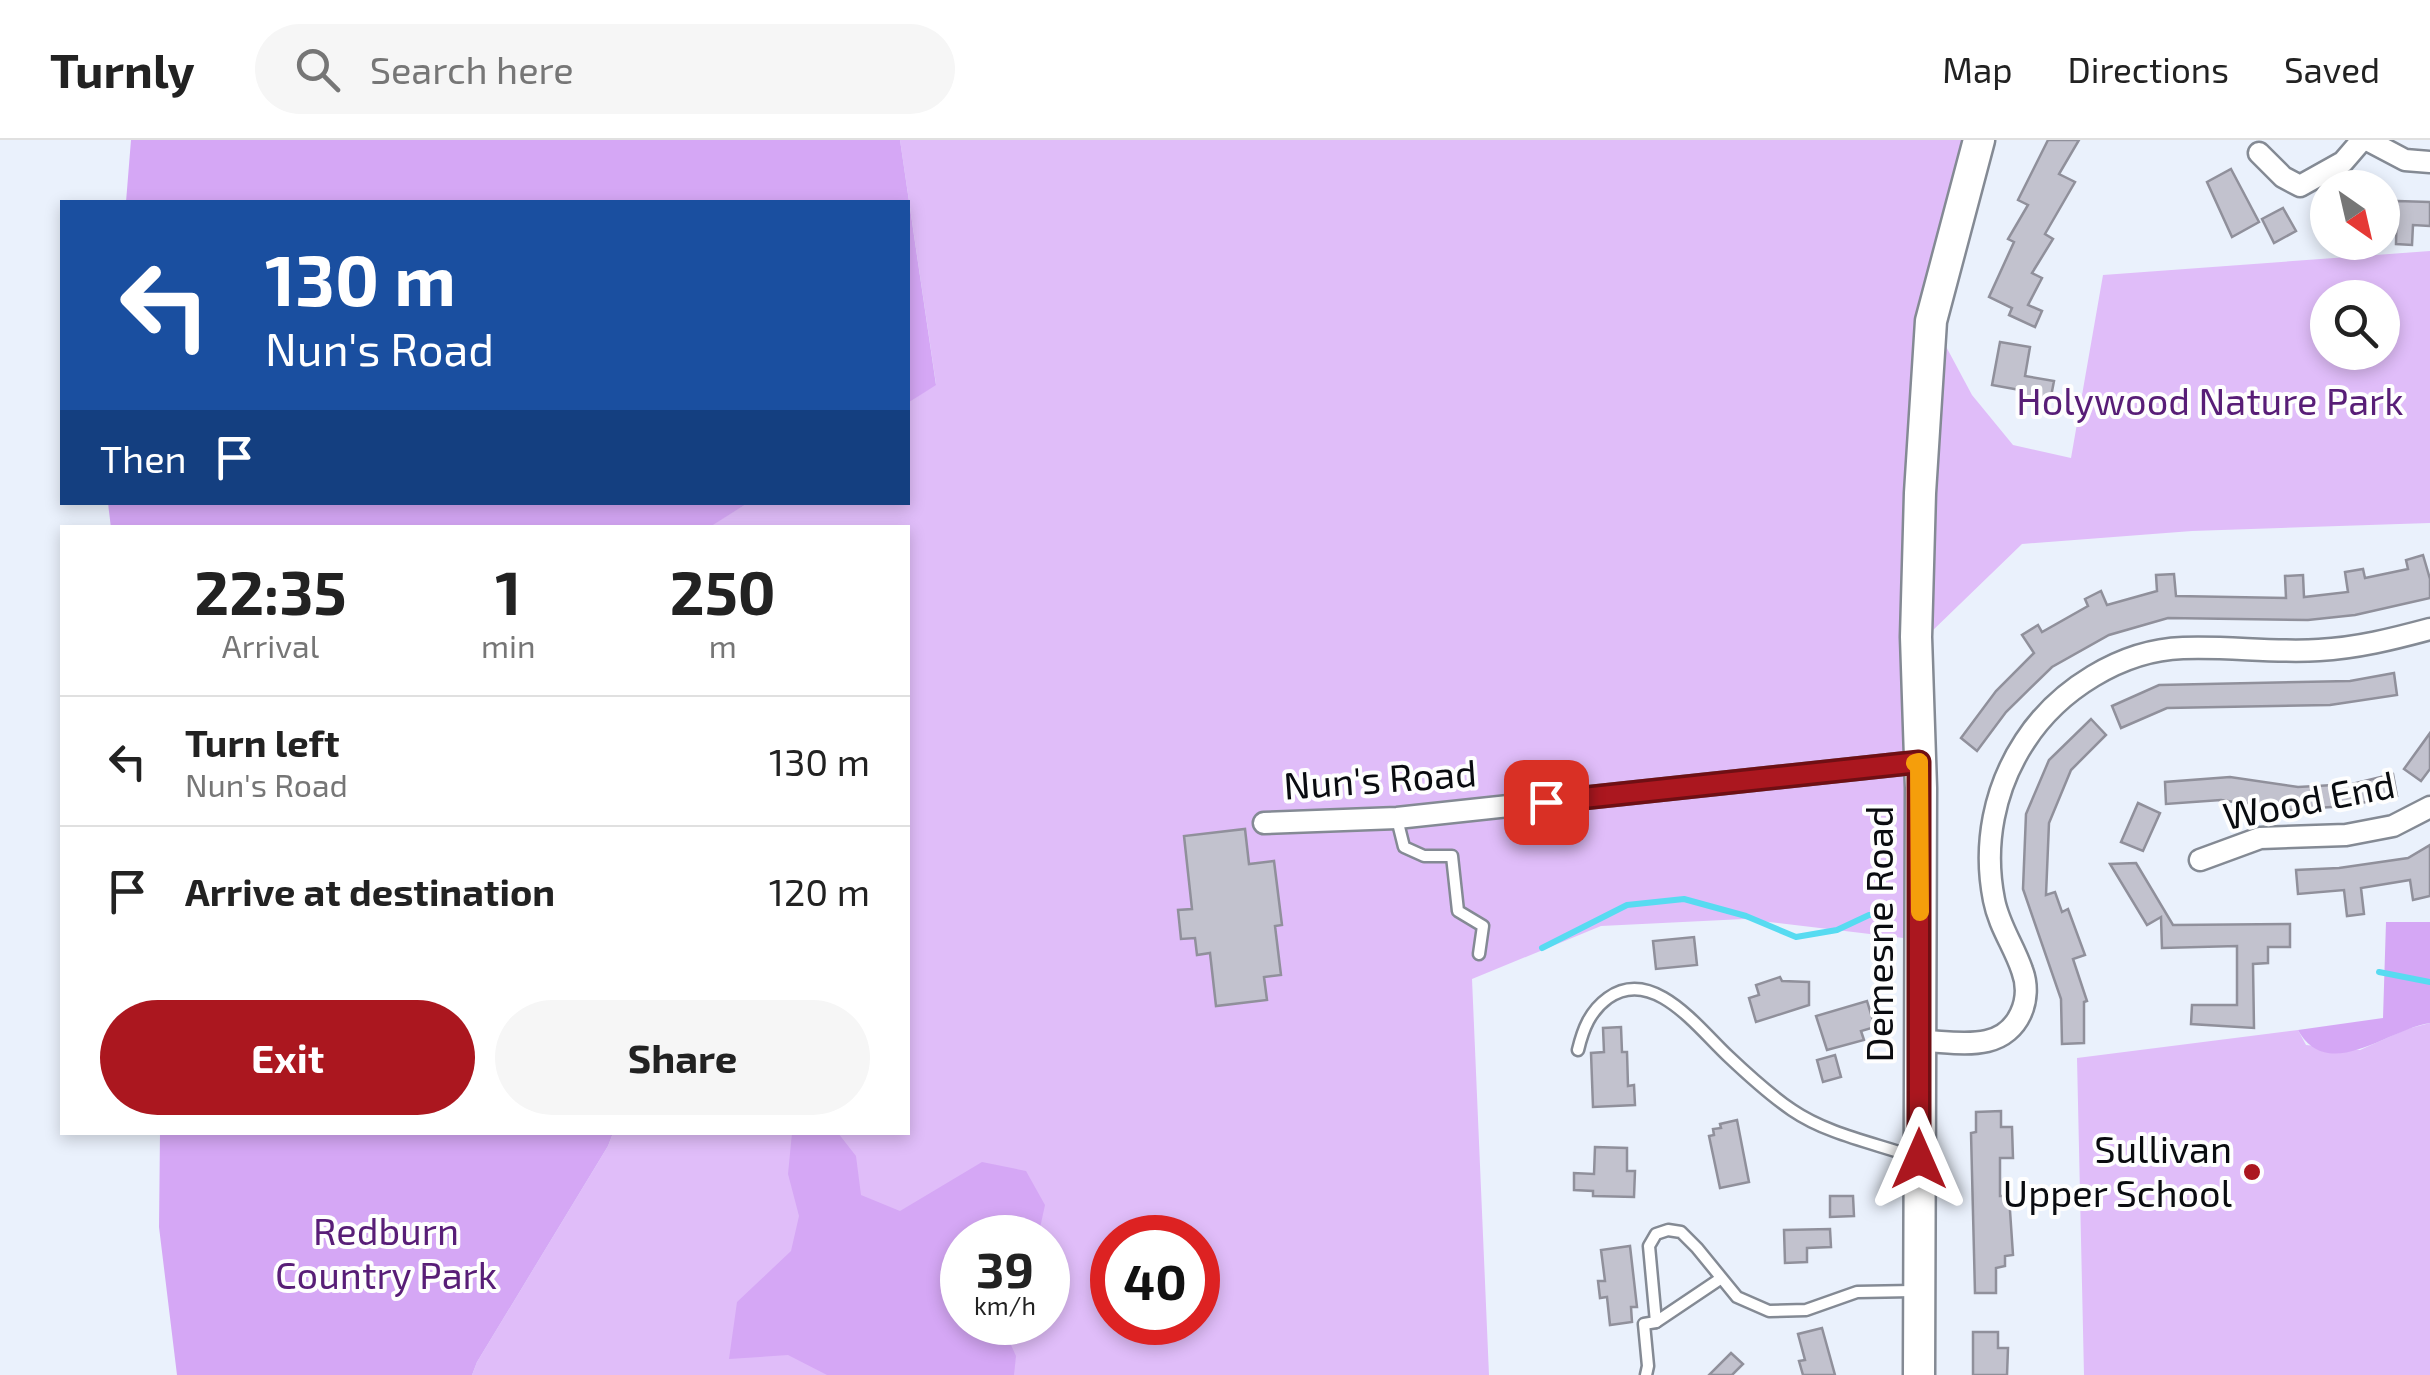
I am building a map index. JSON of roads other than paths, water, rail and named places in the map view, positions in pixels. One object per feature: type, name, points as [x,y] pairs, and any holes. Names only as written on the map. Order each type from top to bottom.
[{"type":"street","name":"Demesne Road","points":[[1919,1375],[1916,637],[1920,493],[1931,321],[1979,140]]},
{"type":"street","points":[[2259,153],[2283,177],[2300,186],[2343,162],[2364,140],[2405,160],[2430,162]]},
{"type":"street","points":[[1918,1041],[1994,1039],[2013,1026],[2024,1007],[2026,985],[2022,967],[2001,926],[1995,904],[1990,870],[1991,835],[2001,790],[2015,758],[2041,720],[2075,688],[2115,665],[2160,650],[2324,650],[2378,643],[2430,629]]},
{"type":"street","name":"Nun's Road","points":[[1264,823],[1397,818],[1919,762]]},
{"type":"street","name":"Wood End","points":[[2200,860],[2260,838],[2346,835],[2393,826],[2430,807]]},
{"type":"lane","points":[[1397,818],[1404,847],[1424,856],[1452,856],[1458,911],[1483,926],[1478,954]]},
{"type":"lane","points":[[1578,1050],[1584,1029],[1604,1000],[1620,991],[1650,991],[1686,1016],[1792,1110],[1818,1124],[1919,1159]]},
{"type":"lane","points":[[1656,1322],[1648,1252],[1656,1234],[1668,1230],[1681,1232],[1746,1303],[1782,1312],[1806,1310],[1857,1292],[1920,1291]]},
{"type":"lane","points":[[1646,1375],[1644,1324],[1656,1322],[1720,1279]]},
{"type":"waterway","points":[[1542,948],[1627,905],[1684,899],[1746,916],[1796,937],[1837,930],[1869,915],[1893,914]]},
{"type":"waterway","points":[[2379,972],[2430,982]]},
{"type":"place","name":"Sullivan Upper School","points":[[2252,1172]]},
{"type":"park label","name":"Holywood Nature Park","points":[[2210,402]]},
{"type":"park label","name":"Redburn Country Park","points":[[386,1254]]}]
